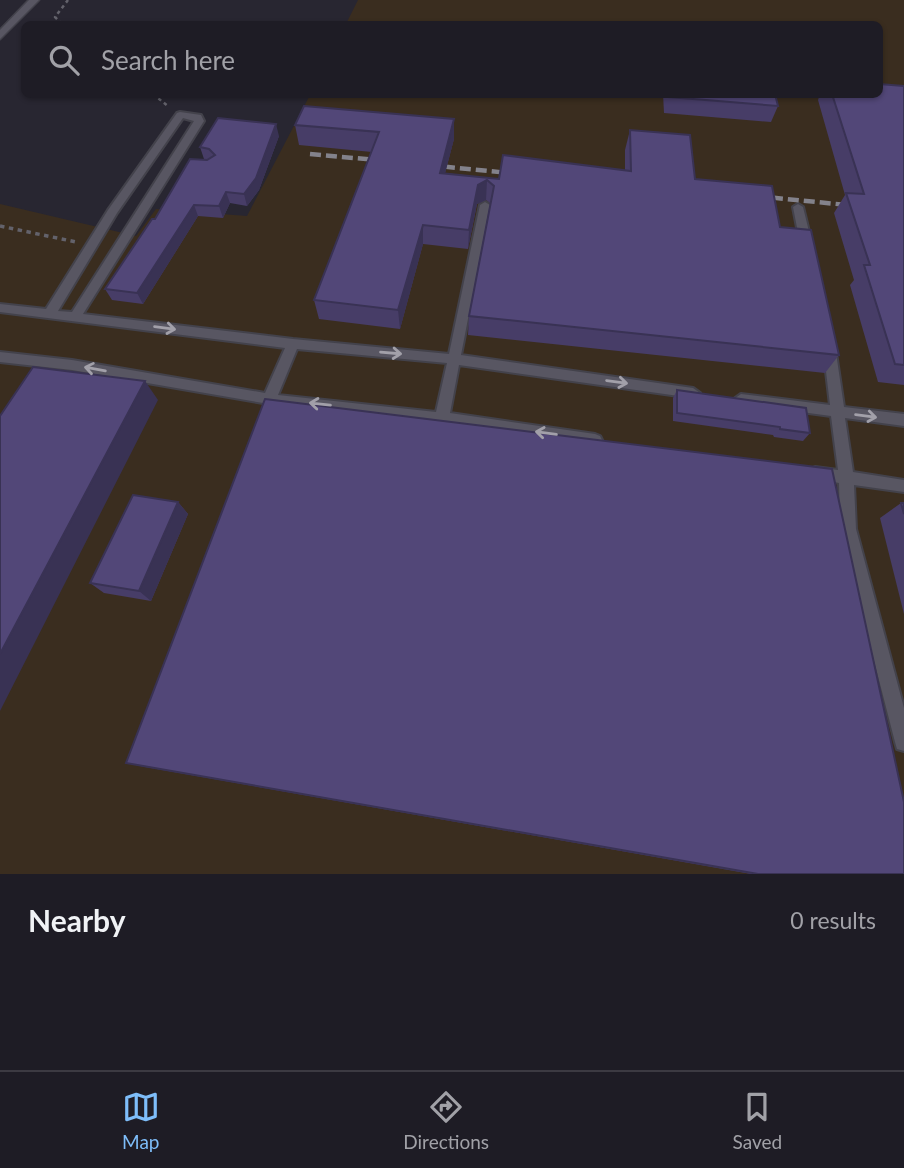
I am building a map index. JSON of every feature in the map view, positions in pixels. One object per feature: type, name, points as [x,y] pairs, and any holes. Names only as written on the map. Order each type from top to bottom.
[{"type":"street","points":[[0,36],[34,0]]},
{"type":"lane","points":[[49,316],[94,246],[112,212],[180,115],[198,117],[199,121],[75,317]]},
{"type":"lane","points":[[153,156],[187,162]]},
{"type":"lane","points":[[442,418],[485,205]]},
{"type":"lane","points":[[798,207],[810,261]]},
{"type":"lane","points":[[112,212],[139,217]]},
{"type":"lane","points":[[0,308],[293,344],[454,359],[904,421]]},
{"type":"lane","points":[[825,329],[834,369],[846,477],[848,529],[904,742]]},
{"type":"lane","points":[[269,399],[293,344]]},
{"type":"lane","points":[[0,357],[72,365],[269,399],[442,418],[604,442]]},
{"type":"lane","points":[[806,471],[904,486]]},
{"type":"path","points":[[59,21],[55,17],[57,11],[68,0]]},
{"type":"path","points":[[0,226],[94,246]]},
{"type":"shaded area","points":[[358,0],[904,0],[904,874],[0,874],[0,204],[136,236],[156,209],[247,216],[308,98],[883,98],[883,21],[348,21]]},
{"type":"building","points":[[883,84],[904,86],[904,365],[895,364],[864,265],[870,265],[846,193],[864,194],[833,98],[883,98]]},
{"type":"building","points":[[681,98],[776,98],[778,106]]},
{"type":"building","points":[[304,106],[454,119],[440,173],[499,179],[503,155],[631,171],[630,130],[690,135],[695,179],[772,186],[780,227],[811,230],[839,355],[469,316],[494,186],[487,180],[478,185],[469,230],[423,225],[398,310],[314,300],[379,132],[295,125]]},
{"type":"building","points":[[218,118],[276,124],[256,178],[244,194],[226,192],[219,206],[194,205],[137,293],[105,289],[152,219],[155,219],[190,159],[207,160],[215,155],[209,149],[200,147]]},
{"type":"building","points":[[33,367],[145,381],[0,654],[0,416]]},
{"type":"building","points":[[677,390],[806,408],[810,433],[677,413]]},
{"type":"building","points":[[265,399],[832,469],[904,802],[904,874],[758,874],[126,763]]},
{"type":"building","points":[[133,495],[178,502],[139,591],[90,583]]},
{"type":"railway","points":[[310,154],[387,161]]},
{"type":"railway","points":[[428,165],[519,174]]},
{"type":"railway","points":[[756,196],[857,206]]}]
